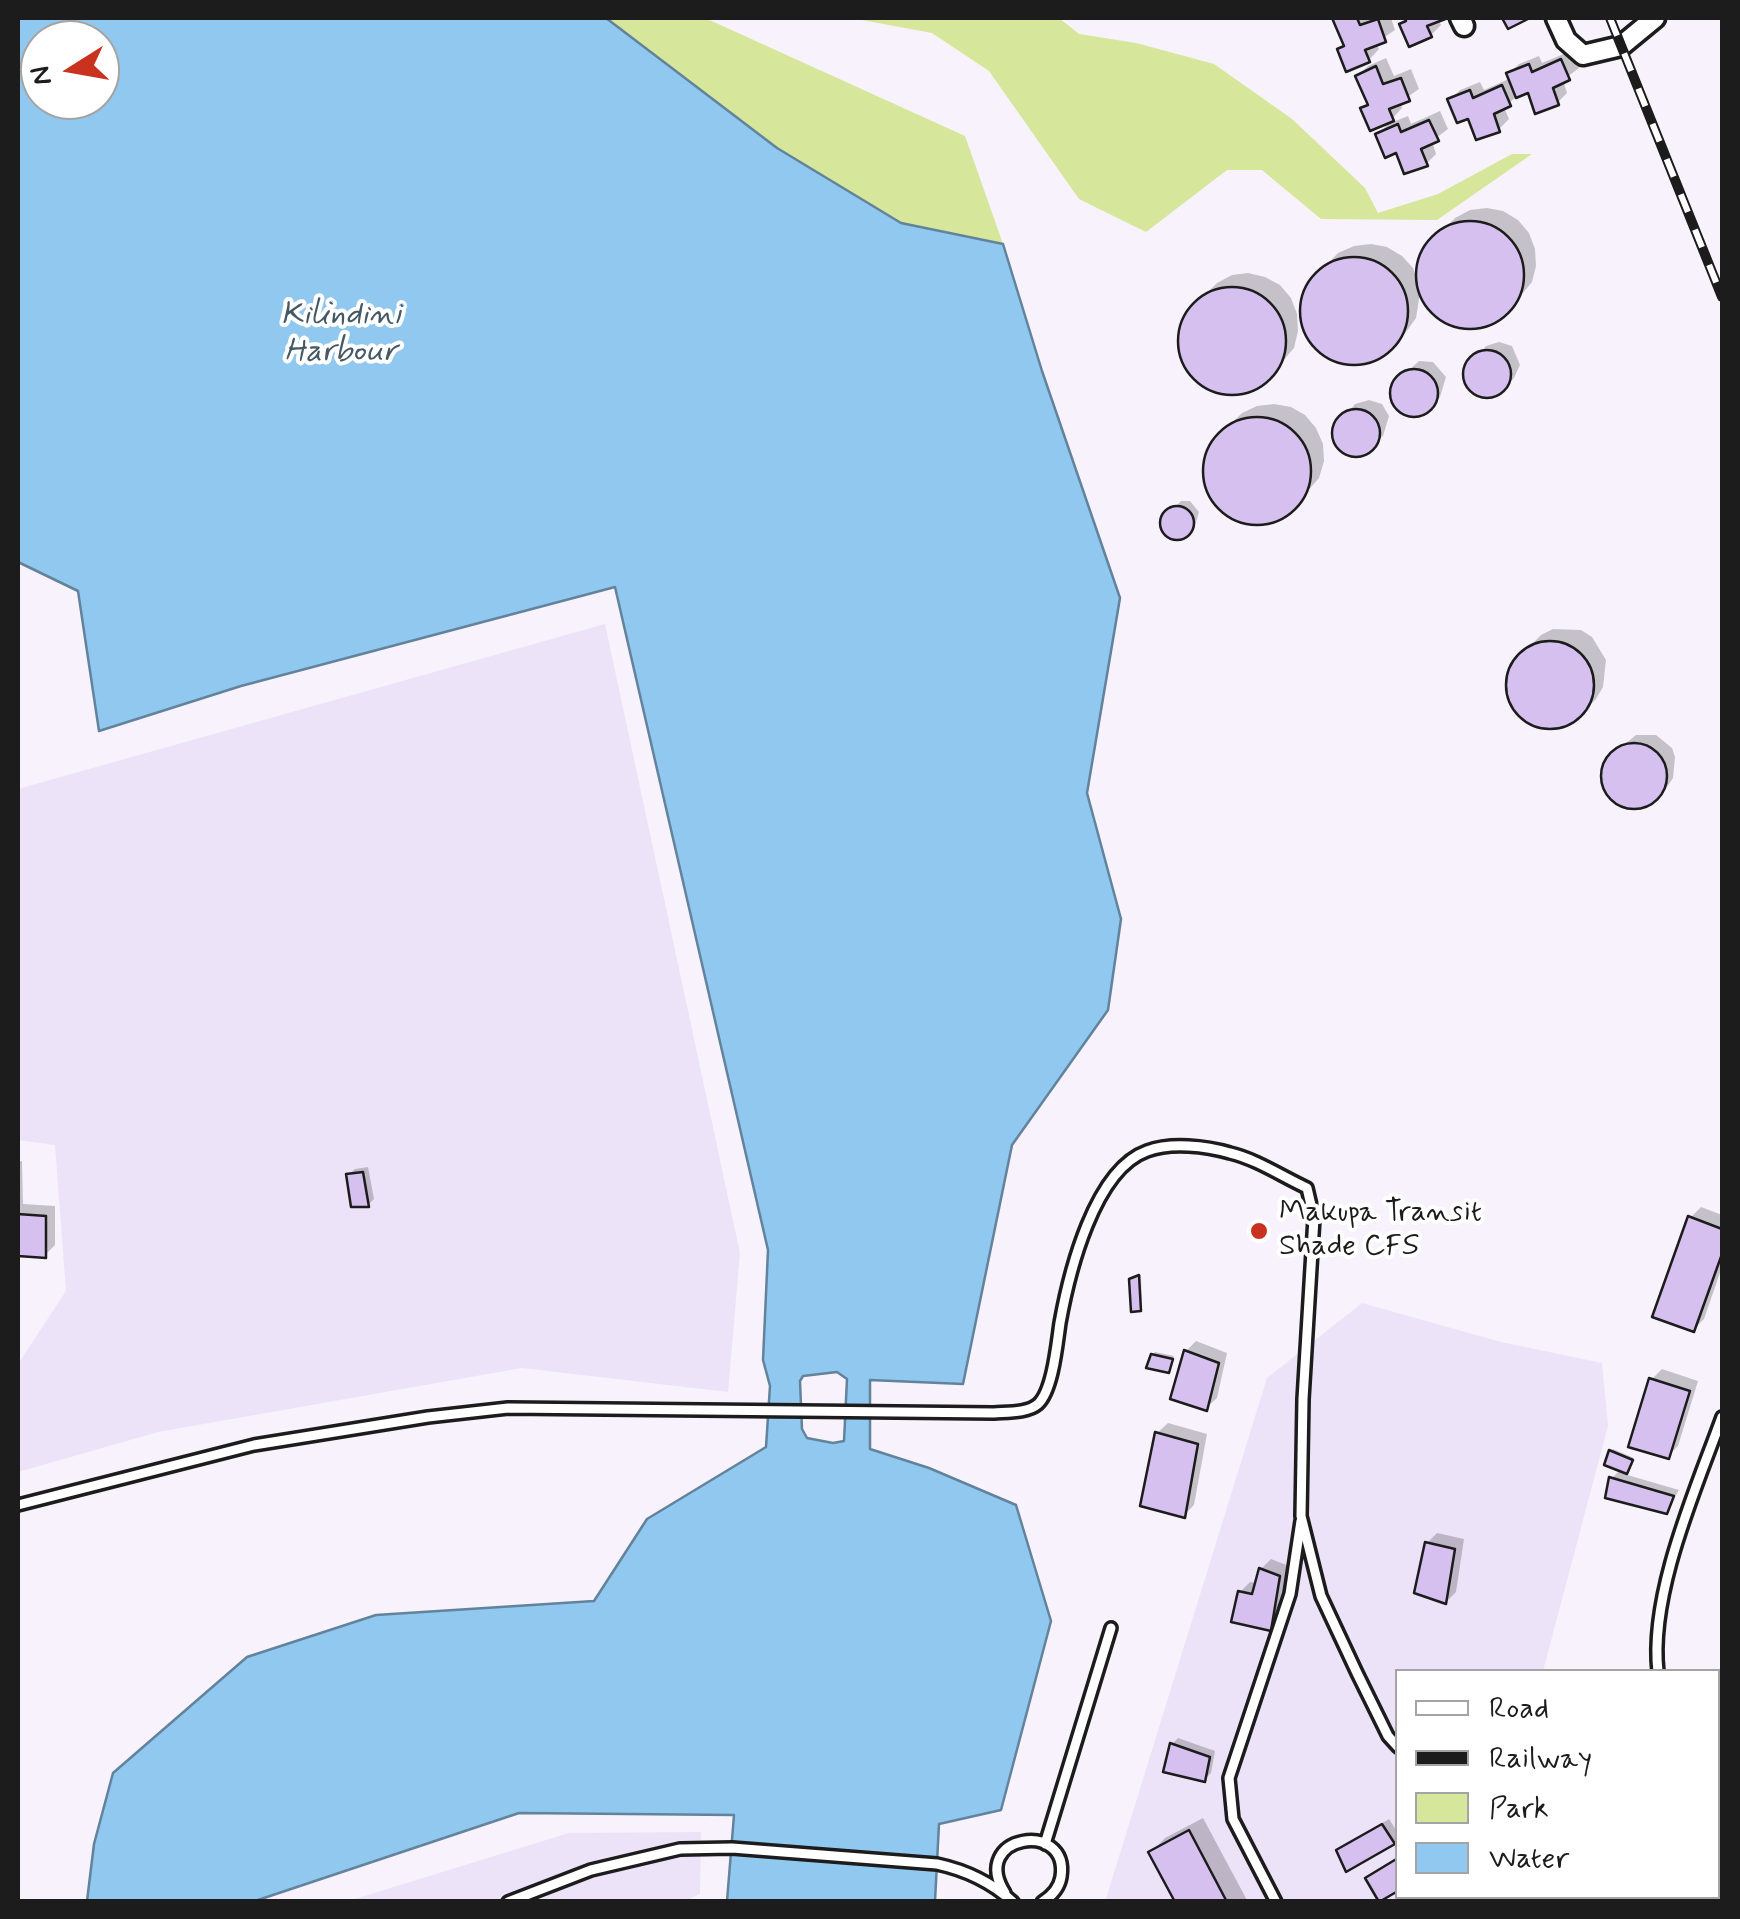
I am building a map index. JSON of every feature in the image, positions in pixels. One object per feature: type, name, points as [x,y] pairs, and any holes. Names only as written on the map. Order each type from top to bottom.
[{"type":"street","points":[[1556,18],[1566,40],[1583,55],[1621,46],[1655,18]]},
{"type":"lane","points":[[18,1504],[254,1445],[508,1408],[994,1413],[1037,1405],[1046,1391],[1064,1300],[1090,1211],[1124,1166],[1144,1151],[1170,1145],[1232,1153],[1307,1188],[1314,1218],[1303,1400],[1302,1516],[1290,1594],[1228,1778],[1233,1818],[1276,1902]]},
{"type":"lane","points":[[1658,1669],[1656,1640],[1665,1588],[1722,1417]]},
{"type":"lane","points":[[1302,1516],[1322,1596],[1395,1744]]},
{"type":"lane","points":[[1046,1844],[1111,1628]]},
{"type":"lane","points":[[1012,1900],[997,1874],[1001,1855],[1026,1839],[1046,1844],[1059,1859],[1061,1878],[1054,1893],[1042,1902]]},
{"type":"lane","points":[[508,1902],[591,1870],[680,1848],[732,1848],[937,1864],[958,1868],[1012,1900]]},
{"type":"shaded area","points":[[605,624],[740,1253],[728,1392],[522,1368],[158,1432],[18,1472],[18,1364],[66,1291],[55,1145],[18,1140],[18,789]]},
{"type":"shaded area","points":[[1362,1303],[1501,1342],[1602,1363],[1608,1426],[1544,1669],[1395,1669],[1395,1899],[1679,1901],[1105,1902],[1267,1378]]},
{"type":"shaded area","points":[[701,1832],[700,1894],[685,1901],[345,1902],[569,1833]]},
{"type":"green space","points":[[606,18],[705,18],[965,136],[1003,244],[901,223],[777,148]]},
{"type":"green space","points":[[851,18],[1059,18],[1079,34],[1136,43],[1214,64],[1292,119],[1365,188],[1378,213],[1438,194],[1512,154],[1532,154],[1437,220],[1321,219],[1262,170],[1227,170],[1146,232],[1079,199],[989,71],[932,33]]},
{"type":"water","name":"Kilindini Harbour","points":[[18,18],[606,18],[777,148],[901,223],[1003,244],[1120,598],[1087,793],[1121,919],[1108,1010],[1012,1145],[963,1384],[870,1380],[870,1449],[929,1468],[1016,1505],[1051,1621],[1001,1810],[939,1824],[935,1901],[727,1901],[734,1815],[519,1813],[255,1901],[87,1901],[94,1844],[113,1773],[247,1657],[376,1615],[594,1601],[647,1519],[766,1447],[770,1386],[763,1360],[768,1250],[615,587],[241,686],[99,731],[78,591],[18,562]],"holes":[[[837,1372],[847,1379],[844,1441],[807,1438],[802,1429],[803,1376]]]},
{"type":"building","points":[[1332,18],[1357,18],[1360,25],[1378,19],[1386,42],[1365,50],[1370,62],[1346,72],[1337,49],[1344,46]]},
{"type":"building","points":[[1405,18],[1448,18],[1427,26],[1432,37],[1409,47],[1399,24]]},
{"type":"building","points":[[1502,18],[1528,18],[1528,19],[1508,29]]},
{"type":"building","points":[[1561,59],[1570,80],[1553,88],[1559,105],[1535,114],[1528,93],[1516,98],[1506,73],[1529,64],[1532,72]]},
{"type":"building","points":[[1376,66],[1383,84],[1401,78],[1410,101],[1389,109],[1394,121],[1370,131],[1360,108],[1368,105],[1355,76]]},
{"type":"building","points":[[1502,85],[1511,106],[1494,114],[1500,132],[1476,140],[1468,119],[1457,123],[1447,99],[1470,90],[1473,98]]},
{"type":"building","points":[[1429,120],[1439,141],[1421,149],[1428,166],[1404,174],[1396,153],[1385,158],[1375,134],[1398,124],[1401,132]]},
{"type":"building","points":[[1470,221],[1491,225],[1508,237],[1520,254],[1524,275],[1520,296],[1508,313],[1491,325],[1470,329],[1449,325],[1432,313],[1420,296],[1416,275],[1420,254],[1432,237],[1449,225]]},
{"type":"building","points":[[1354,257],[1375,261],[1392,273],[1404,290],[1408,311],[1404,332],[1392,349],[1375,361],[1354,365],[1333,361],[1316,349],[1304,332],[1300,311],[1304,290],[1316,273],[1333,261]]},
{"type":"building","points":[[1232,287],[1253,291],[1270,303],[1282,320],[1286,341],[1282,362],[1270,379],[1253,391],[1232,395],[1211,391],[1194,379],[1182,362],[1178,341],[1182,320],[1194,303],[1211,291]]},
{"type":"building","points":[[1487,350],[1504,357],[1511,374],[1504,391],[1487,398],[1470,391],[1463,374],[1470,357]]},
{"type":"building","points":[[1414,369],[1431,376],[1438,393],[1431,410],[1414,417],[1397,410],[1390,393],[1397,376]]},
{"type":"building","points":[[1356,409],[1373,416],[1380,433],[1373,450],[1356,457],[1339,450],[1332,433],[1339,416]]},
{"type":"building","points":[[1257,417],[1278,421],[1295,433],[1307,450],[1311,471],[1307,492],[1295,509],[1278,521],[1257,525],[1236,521],[1219,509],[1207,492],[1203,471],[1207,450],[1219,433],[1236,421]]},
{"type":"building","points":[[1177,506],[1189,511],[1194,523],[1189,535],[1177,540],[1165,535],[1160,523],[1165,511]]},
{"type":"building","points":[[1550,641],[1581,654],[1594,685],[1581,716],[1550,729],[1519,716],[1506,685],[1519,654]]},
{"type":"building","points":[[1634,743],[1658,752],[1667,776],[1658,800],[1634,809],[1610,800],[1601,776],[1610,752]]},
{"type":"building","points":[[363,1172],[369,1207],[351,1207],[346,1174]]},
{"type":"building","points":[[18,1214],[46,1216],[46,1258],[18,1256]]},
{"type":"building","points":[[1688,1216],[1722,1229],[1722,1254],[1694,1332],[1652,1317]]},
{"type":"building","points":[[1139,1275],[1141,1311],[1131,1312],[1129,1279]]},
{"type":"building","points":[[1184,1350],[1219,1363],[1207,1411],[1170,1399]]},
{"type":"building","points":[[1151,1354],[1173,1359],[1169,1373],[1146,1368]]},
{"type":"building","points":[[1649,1378],[1690,1391],[1669,1459],[1628,1447]]},
{"type":"building","points":[[1155,1432],[1198,1444],[1185,1518],[1140,1506]]},
{"type":"building","points":[[1609,1450],[1633,1460],[1627,1474],[1604,1465]]},
{"type":"building","points":[[1609,1477],[1674,1496],[1667,1514],[1605,1498]]},
{"type":"building","points":[[1425,1542],[1455,1549],[1446,1604],[1414,1593]]},
{"type":"building","points":[[1259,1568],[1280,1576],[1271,1631],[1231,1622],[1238,1591],[1252,1594]]},
{"type":"building","points":[[1170,1743],[1210,1757],[1205,1782],[1163,1772]]},
{"type":"building","points":[[1382,1824],[1395,1844],[1346,1872],[1336,1850]]},
{"type":"building","points":[[1189,1830],[1227,1902],[1175,1902],[1148,1852]]},
{"type":"building","points":[[1395,1860],[1395,1893],[1379,1902],[1365,1878]]},
{"type":"railway","points":[[1610,18],[1722,297]]},
{"type":"place","name":"Makupa Transit Shade CFS","points":[[1259,1231]]}]
